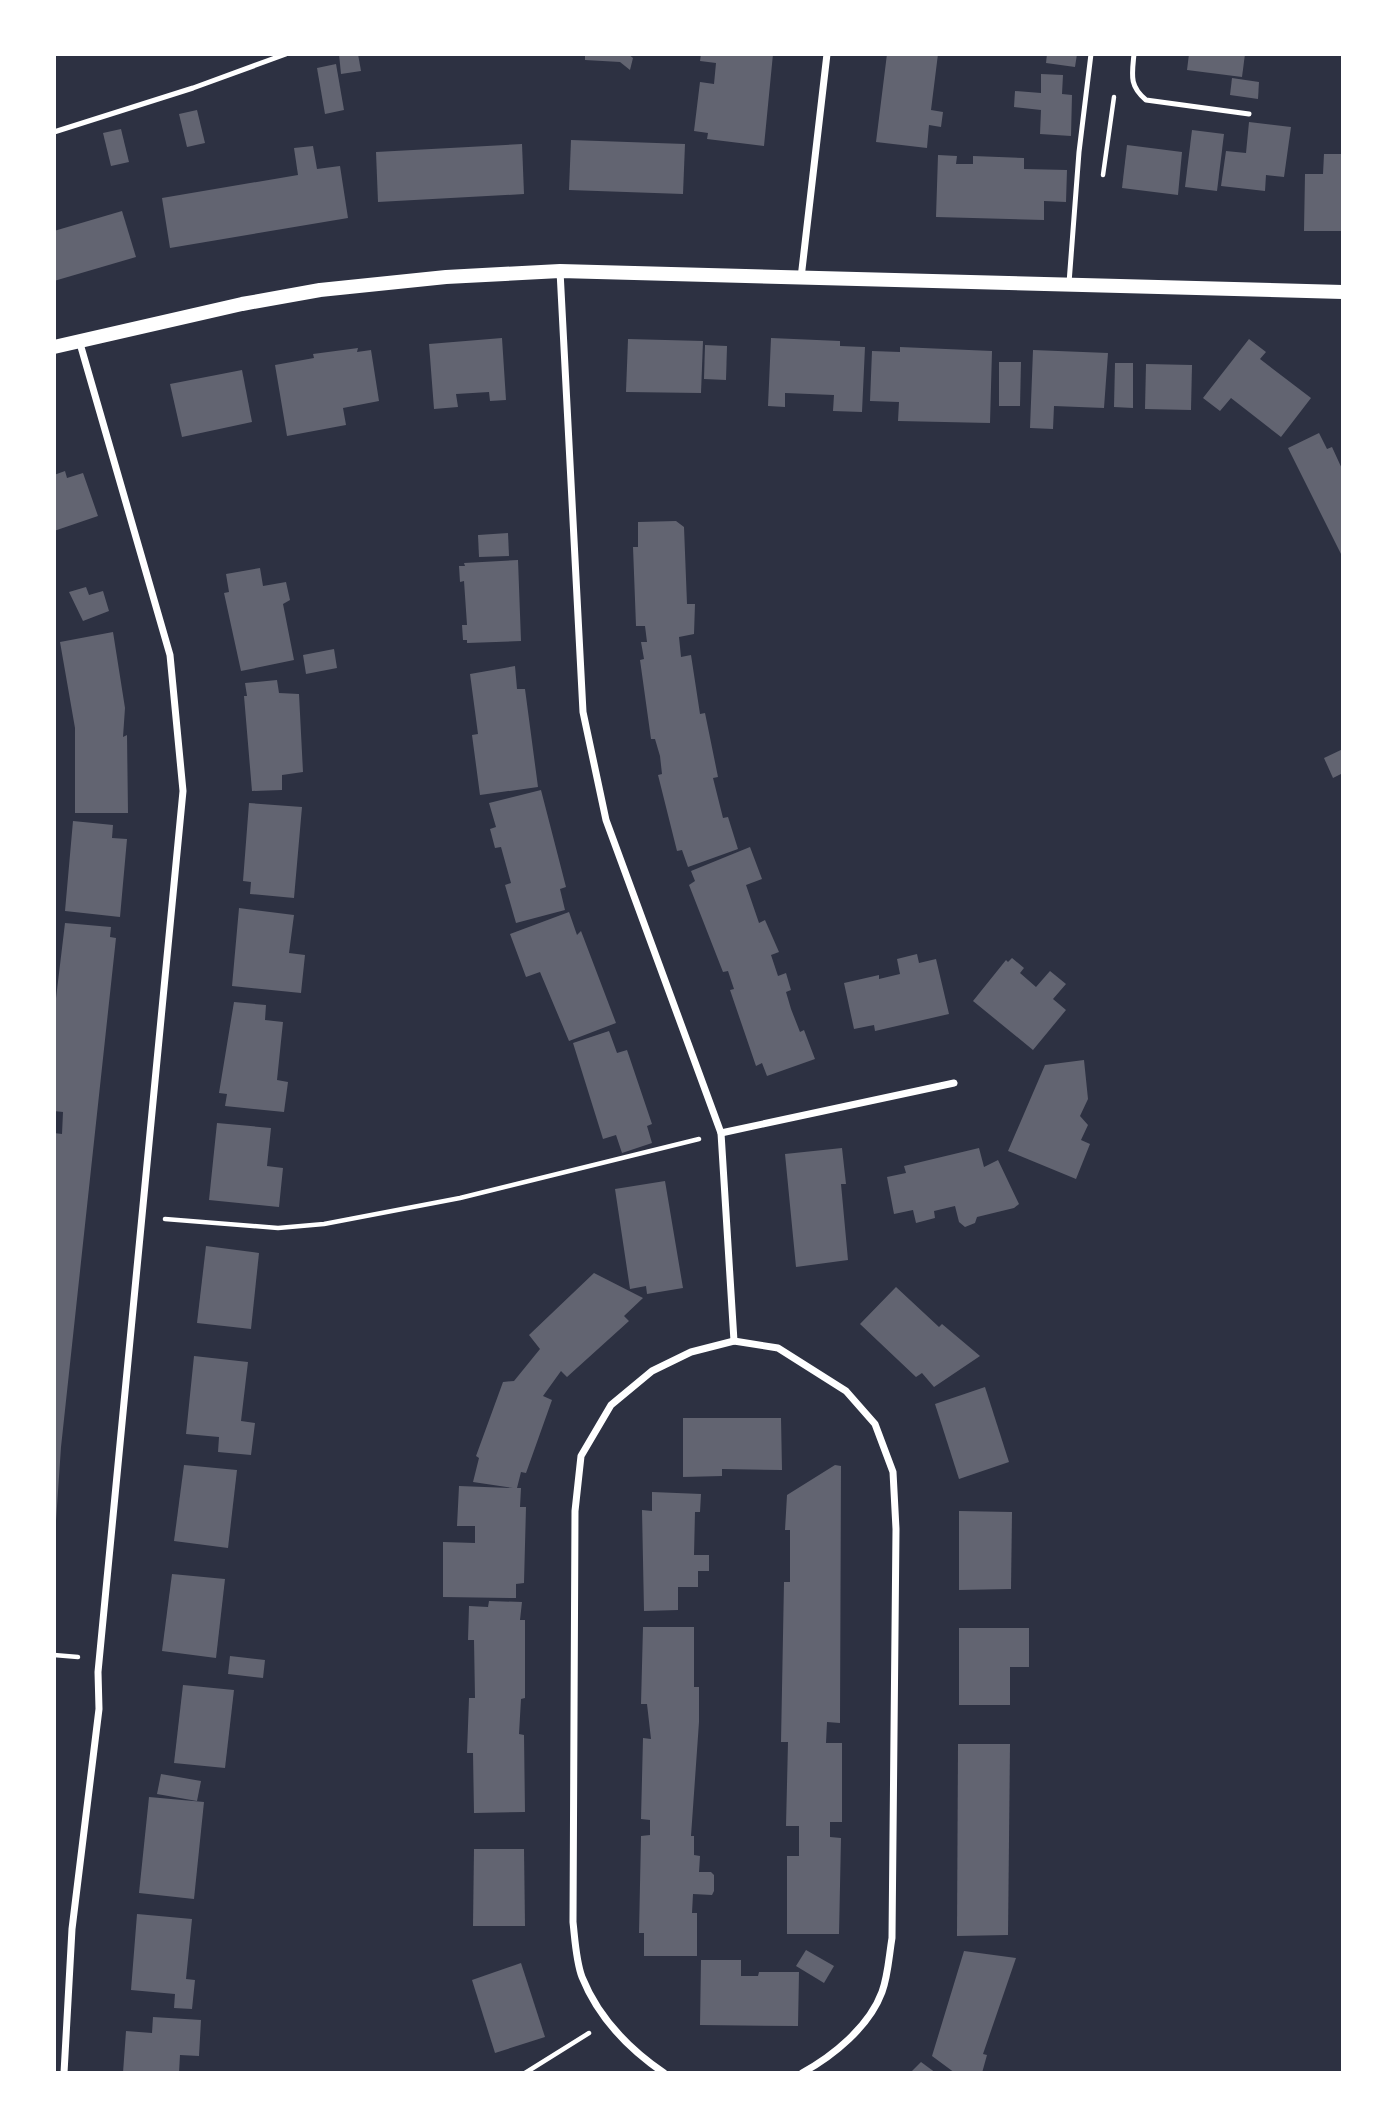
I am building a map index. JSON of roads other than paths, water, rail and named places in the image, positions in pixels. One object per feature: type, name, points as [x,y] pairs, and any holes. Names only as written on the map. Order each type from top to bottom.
[{"type":"main road","points":[[54,347],[78,339],[320,290],[446,277],[560,271],[1343,292]]},
{"type":"street","points":[[801,279],[827,54]]},
{"type":"street","points":[[560,271],[583,712],[606,820],[721,1133],[734,1340]]},
{"type":"street","points":[[64,2073],[72,1929],[99,1709],[98,1672],[183,791],[170,655],[78,339]]},
{"type":"street","points":[[721,1133],[954,1083]]},
{"type":"street","points":[[664,2073],[637,2055],[608,2022],[581,1976],[572,1922],[575,1511],[582,1456],[611,1405],[652,1371],[691,1352],[734,1340],[778,1348],[846,1391],[874,1424],[893,1472],[896,1529],[892,1938],[881,1993],[854,2035],[802,2073]]},
{"type":"lane","points":[[54,132],[192,88],[286,54]]},
{"type":"lane","points":[[1068,286],[1079,152],[1091,54]]},
{"type":"lane","points":[[1134,54],[1131,79],[1135,91],[1146,100],[1249,114]]}]
